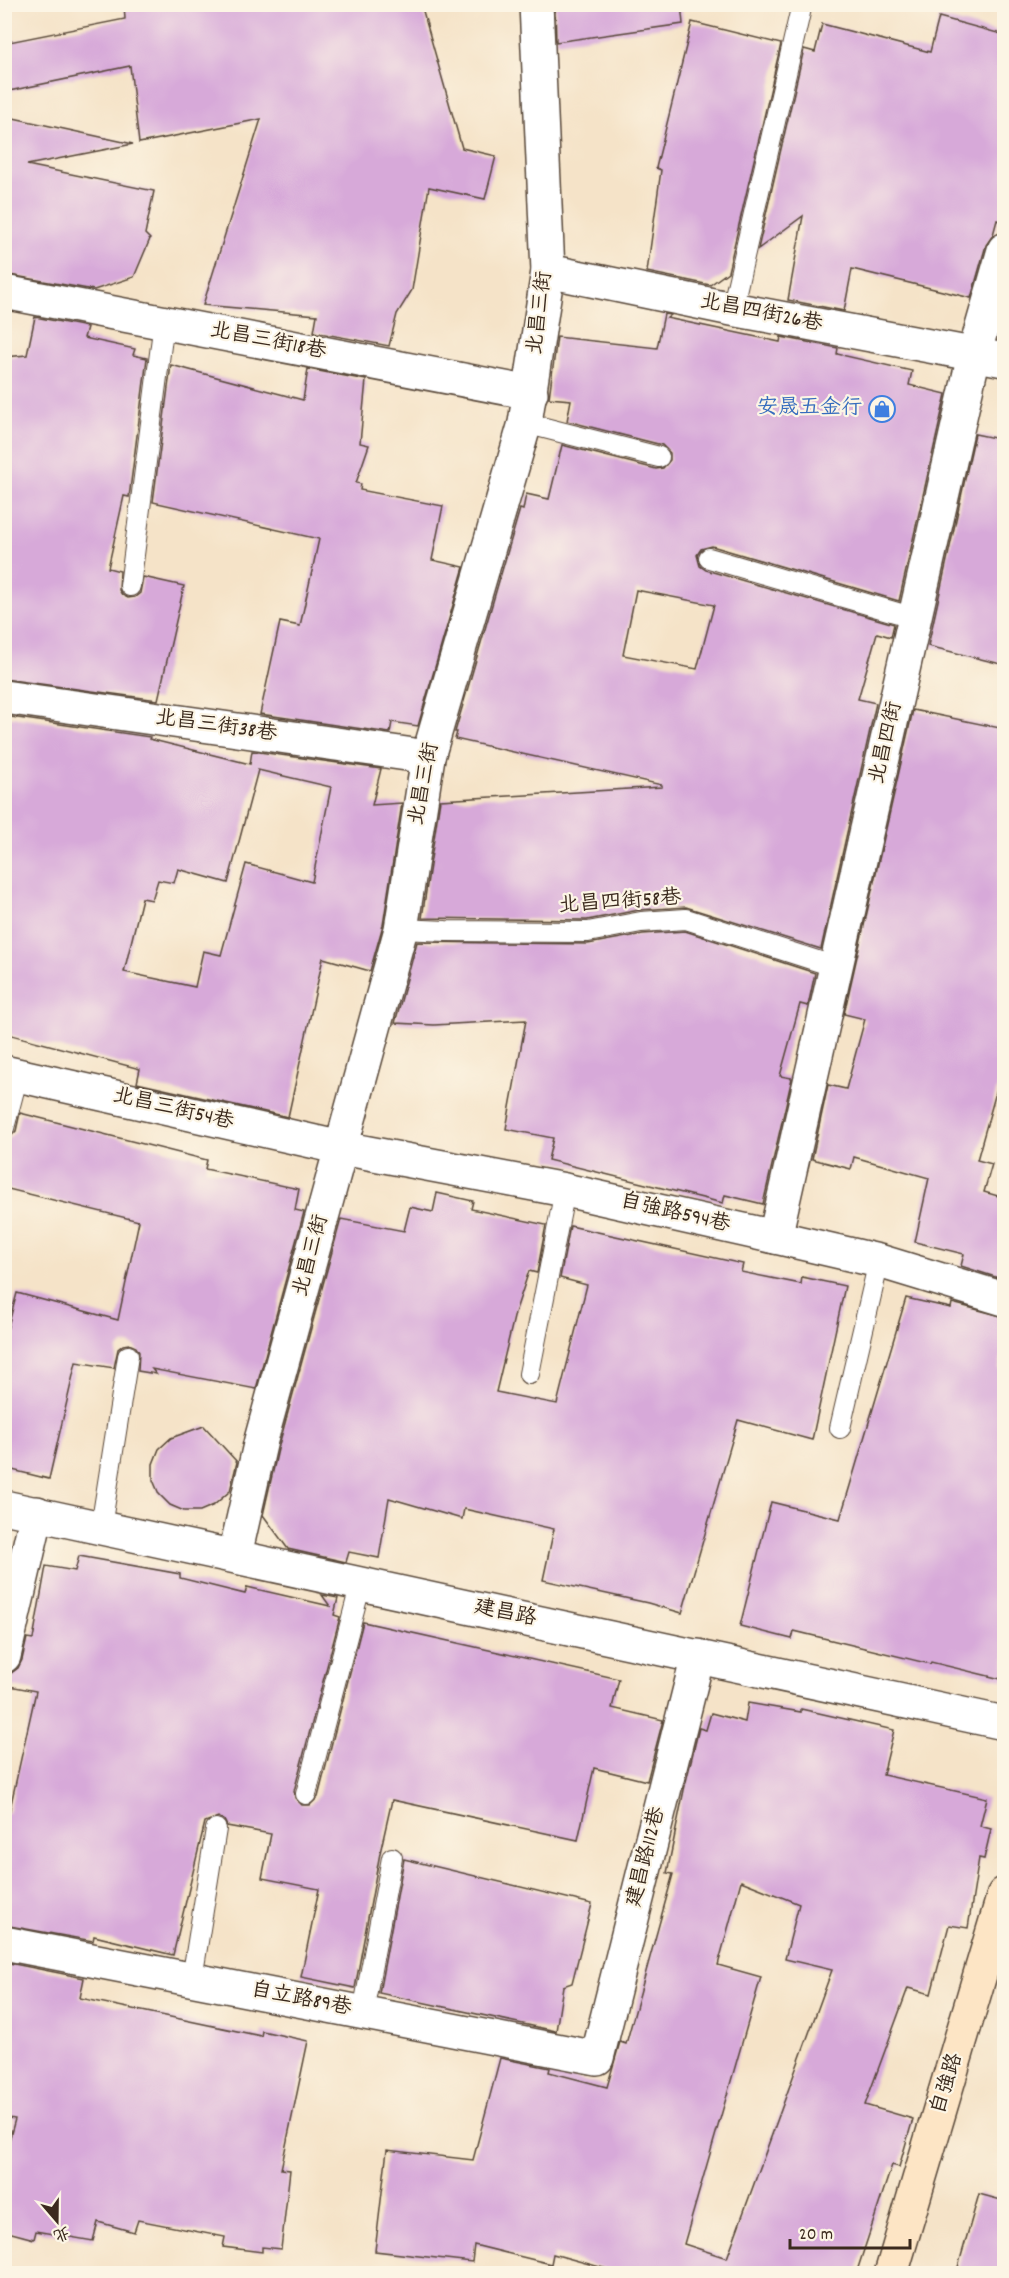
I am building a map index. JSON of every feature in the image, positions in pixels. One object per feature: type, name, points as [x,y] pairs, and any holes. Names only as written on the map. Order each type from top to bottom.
[{"type":"street","name":"北昌三街","points":[[235,1556],[261,1440],[401,929],[428,757],[528,408],[548,271],[536,4]]},
{"type":"street","name":"北昌四街","points":[[775,1237],[915,618],[989,358],[1005,250]]},
{"type":"street","name":"北昌四街26巷","points":[[548,271],[989,358]]},
{"type":"street","name":"北昌三街18巷","points":[[4,292],[164,322],[528,408]]},
{"type":"street","name":"北昌三街38巷","points":[[4,697],[428,757]]},
{"type":"street","name":"北昌三街54巷","points":[[11,1073],[342,1148]]},
{"type":"street","name":"自強路594巷","points":[[342,1148],[565,1190],[775,1237],[879,1261],[1005,1299]]},
{"type":"street","name":"建昌路","points":[[4,1507],[1005,1723]]},
{"type":"street","points":[[4,1656],[37,1513]]},
{"type":"street","name":"建昌路112巷","points":[[597,2058],[698,1656]]},
{"type":"street","name":"自強路","points":[[891,2274],[1005,1894]]},
{"type":"street","name":"自立路89巷","points":[[4,1943],[597,2058]]},
{"type":"lane","points":[[732,309],[802,4]]},
{"type":"lane","points":[[130,586],[164,322]]},
{"type":"lane","points":[[528,408],[659,457]]},
{"type":"lane","points":[[709,558],[915,618]]},
{"type":"lane","name":"北昌四街58巷","points":[[401,929],[588,932],[641,921],[686,919],[836,967]]},
{"type":"lane","points":[[4,1128],[11,1073]]},
{"type":"lane","points":[[529,1374],[565,1190]]},
{"type":"lane","points":[[840,1428],[879,1261]]},
{"type":"lane","points":[[101,1527],[128,1356]]},
{"type":"lane","points":[[306,1794],[361,1583]]},
{"type":"lane","points":[[192,1979],[216,1829]]},
{"type":"lane","points":[[363,2012],[392,1858]]},
{"type":"building","points":[[124,4],[421,4],[462,148],[496,156],[485,199],[429,187],[412,290],[397,314],[389,346],[314,332],[317,315],[203,305],[261,119],[139,143],[130,66],[4,92],[4,43],[125,19]]},
{"type":"building","points":[[555,4],[681,4],[683,24],[556,42]]},
{"type":"building","points":[[939,17],[1005,35],[1005,203],[1000,221],[997,220],[993,235],[986,245],[971,298],[852,269],[844,311],[788,300],[803,216],[758,249],[804,49],[815,52],[822,24],[930,52]]},
{"type":"building","points":[[692,22],[781,44],[728,272],[710,285],[647,272],[661,170],[656,168]]},
{"type":"building","points":[[4,116],[133,144],[27,165],[154,191],[145,234],[150,239],[134,277],[94,290],[4,274],[4,192],[6,183]]},
{"type":"building","points":[[664,314],[671,315],[667,318],[780,342],[781,337],[838,348],[837,354],[912,371],[909,385],[946,394],[899,601],[712,546],[701,549],[697,555],[700,566],[706,570],[894,624],[891,637],[877,633],[858,699],[876,703],[821,949],[686,907],[639,910],[587,920],[422,918],[440,800],[662,787],[662,785],[455,739],[457,732],[455,732],[520,509],[523,510],[526,494],[549,499],[562,445],[656,469],[663,468],[670,460],[670,453],[662,445],[567,421],[571,400],[549,398],[557,337],[657,348]],"holes":[[[636,590],[714,605],[697,669],[623,655]]]},
{"type":"building","points":[[35,317],[87,327],[84,338],[135,349],[133,355],[147,358],[129,497],[124,496],[108,568],[120,571],[119,590],[128,598],[140,593],[143,577],[184,586],[158,700],[4,679],[4,357],[27,355]]},
{"type":"building","points":[[171,365],[303,400],[308,369],[366,380],[360,443],[369,445],[356,483],[361,484],[360,490],[443,506],[432,560],[464,567],[418,726],[392,722],[390,733],[260,714],[280,622],[300,626],[319,539],[153,502]]},
{"type":"building","points":[[975,434],[1005,440],[1005,665],[928,646]]},
{"type":"building","points":[[913,710],[1005,729],[1005,1060],[977,1160],[992,1164],[984,1192],[1005,1198],[1005,1280],[961,1266],[964,1254],[915,1242],[929,1178],[854,1157],[851,1169],[812,1159],[828,1085],[846,1089],[865,1019],[844,1014]]},
{"type":"building","points":[[4,716],[150,737],[149,739],[250,764],[252,751],[381,769],[372,805],[402,803],[383,925],[370,971],[323,958],[288,1117],[137,1083],[140,1069],[4,1033]],"holes":[[[258,770],[331,787],[312,882],[246,864],[221,955],[203,951],[195,987],[124,972],[142,898],[152,900],[158,880],[174,883],[178,869],[228,883]]]},
{"type":"building","points":[[685,931],[815,973],[808,1006],[800,1004],[780,1076],[792,1078],[763,1204],[725,1195],[723,1203],[548,1160],[553,1138],[506,1129],[526,1020],[434,1025],[395,1023],[417,942],[588,944],[643,934]]},
{"type":"building","points":[[20,1113],[207,1160],[205,1169],[299,1189],[295,1210],[304,1212],[256,1389],[152,1369],[156,1374],[138,1371],[139,1352],[136,1347],[129,1344],[118,1349],[114,1368],[76,1362],[49,1479],[4,1468],[4,1341],[17,1293],[118,1320],[139,1221],[4,1188],[4,1152],[8,1139],[16,1131]]},
{"type":"building","points":[[437,1193],[473,1201],[471,1209],[546,1225],[537,1273],[529,1271],[515,1313],[496,1392],[557,1404],[587,1285],[560,1278],[570,1226],[743,1264],[741,1272],[801,1284],[802,1277],[845,1286],[812,1440],[738,1420],[682,1613],[648,1603],[543,1580],[554,1529],[464,1509],[462,1519],[389,1498],[379,1558],[349,1552],[346,1562],[288,1549],[263,1515],[279,1445],[341,1219],[404,1231],[410,1207],[433,1212]]},
{"type":"building","points":[[906,1298],[951,1308],[952,1303],[1005,1317],[1005,1342],[999,1369],[1005,1371],[1005,1680],[794,1631],[792,1639],[740,1626],[771,1502],[840,1519]]},
{"type":"building","points":[[204,1426],[237,1462],[230,1491],[214,1505],[200,1511],[184,1511],[170,1505],[159,1494],[153,1480],[153,1464],[159,1449],[171,1438]]},
{"type":"building","points":[[79,1556],[180,1574],[180,1578],[245,1594],[247,1587],[330,1606],[322,1595],[338,1598],[334,1615],[340,1617],[294,1791],[295,1798],[302,1805],[310,1805],[318,1797],[363,1622],[619,1679],[612,1708],[663,1720],[647,1781],[594,1768],[578,1840],[392,1800],[355,1988],[301,1977],[319,1889],[262,1878],[271,1834],[227,1826],[224,1820],[218,1817],[205,1822],[173,1955],[94,1936],[93,1941],[4,1925],[4,1812],[9,1813],[36,1691],[4,1685],[4,1674],[10,1674],[18,1668],[27,1638],[33,1639],[46,1566],[75,1571]]},
{"type":"building","points":[[748,1703],[801,1712],[801,1709],[894,1730],[883,1775],[987,1798],[980,1826],[991,1829],[984,1859],[979,1858],[968,1928],[949,1925],[931,1994],[908,1988],[865,2105],[913,2119],[899,2167],[892,2165],[856,2274],[625,2274],[553,2254],[551,2264],[474,2245],[472,2262],[375,2251],[387,2150],[473,2160],[500,2058],[550,2068],[549,2072],[607,2087],[620,2042],[626,2044],[673,1874],[667,1873],[699,1728],[706,1730],[711,1713],[745,1722]],"holes":[[[741,1881],[799,1904],[785,1959],[832,1970],[727,2258],[684,2244],[761,1977],[718,1965]]]},
{"type":"building","points":[[404,1859],[592,1904],[572,1983],[563,1986],[556,2031],[379,1993]]},
{"type":"building","points":[[4,1962],[84,1978],[80,1998],[261,2036],[262,2031],[308,2041],[281,2169],[290,2170],[281,2249],[262,2247],[262,2252],[223,2247],[225,2237],[138,2220],[134,2232],[98,2222],[93,2241],[36,2231],[34,2239],[4,2231],[4,2159],[15,2119],[4,2117]]},
{"type":"building","points":[[979,2194],[1005,2201],[1005,2274],[956,2274]]},
{"type":"place","name":"安晟五金行","points":[[882,409]]}]
